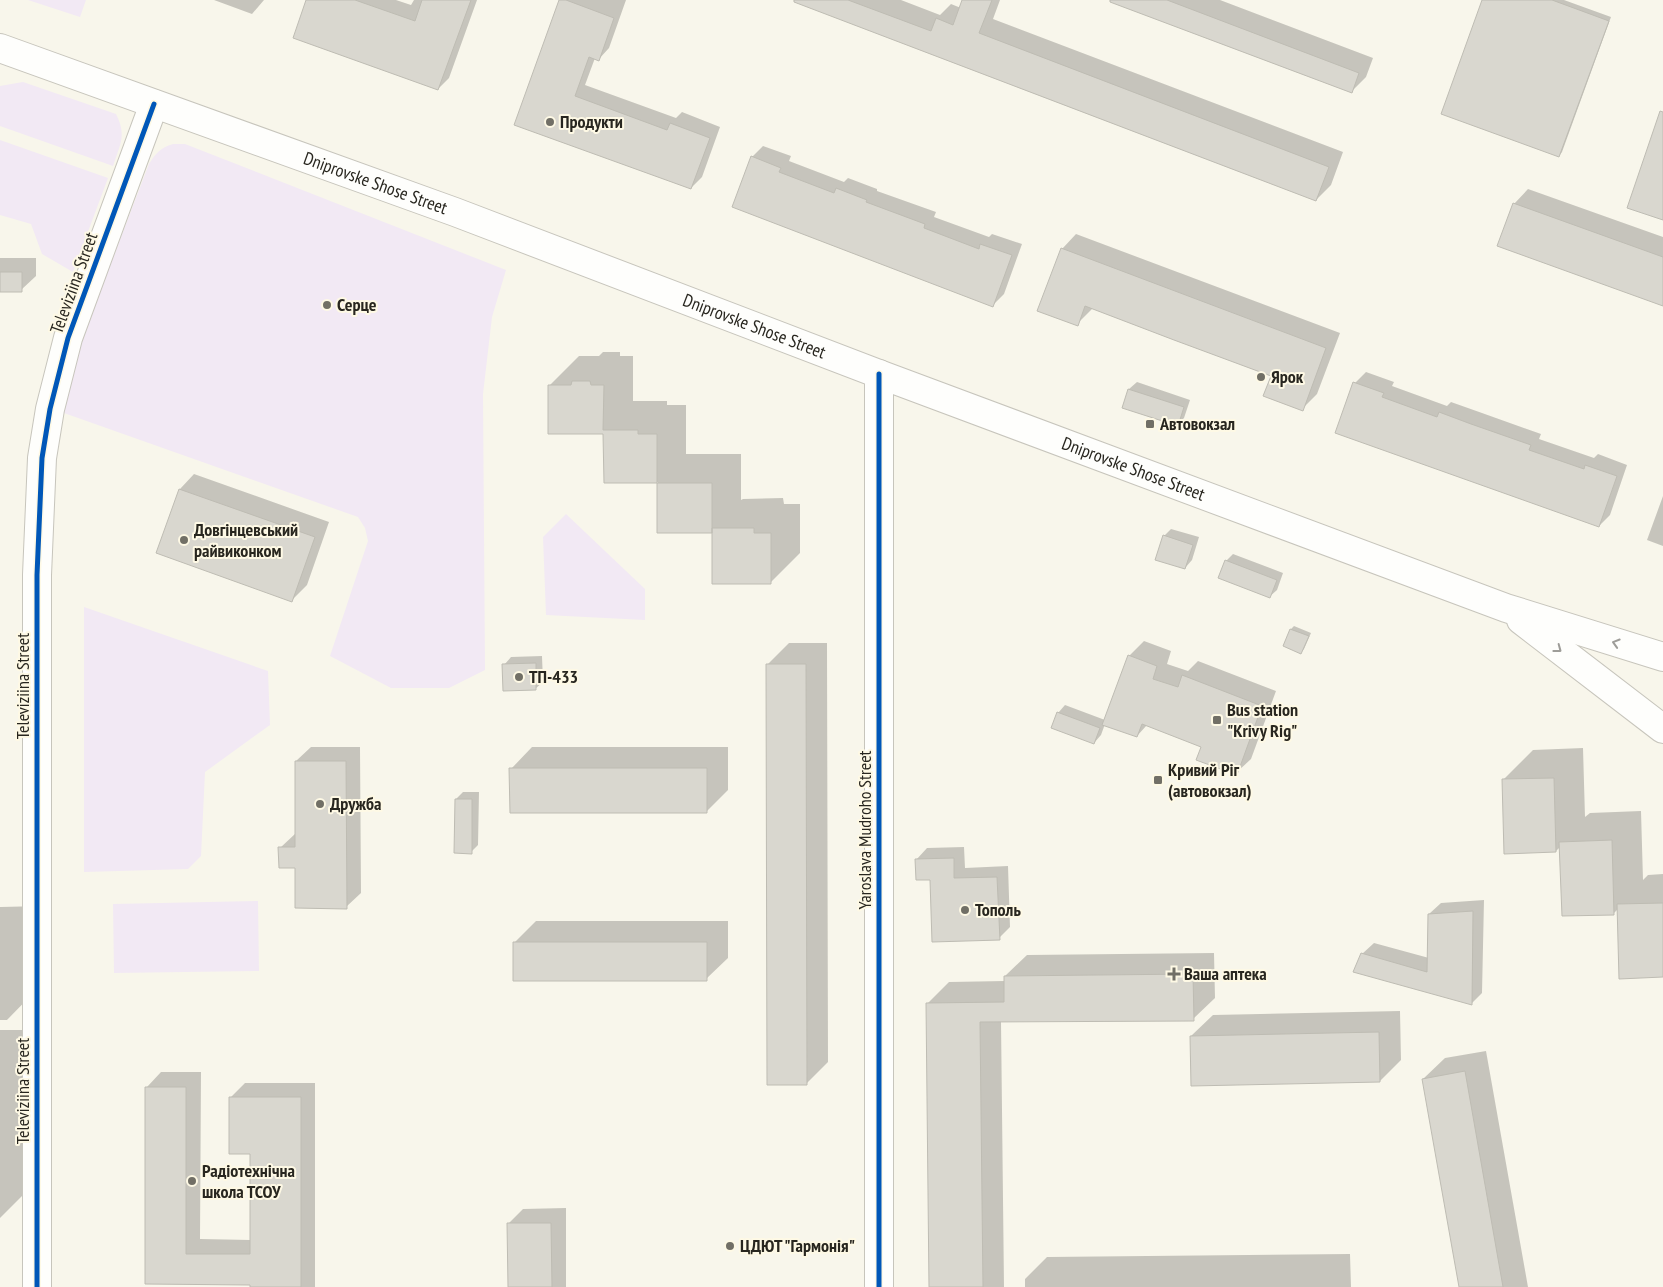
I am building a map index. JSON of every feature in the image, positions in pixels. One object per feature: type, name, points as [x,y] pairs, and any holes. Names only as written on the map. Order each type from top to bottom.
[{"type":"street","name":"Dniprovske Shose Street","points":[[0,48],[455,212],[879,374],[1506,608]]},
{"type":"street","name":"Televiziina Street","points":[[37,1287],[37,575],[42,458],[50,409],[68,338],[154,104]]},
{"type":"street","name":"Yaroslava Mudroho Street","points":[[879,374],[879,1287]]},
{"type":"street","points":[[1506,608],[1663,657]]},
{"type":"street","points":[[1506,608],[1663,729]]},
{"type":"shaded area","points":[[28,0],[86,0],[80,17]]},
{"type":"shaded area","points":[[23,82],[116,114],[122,134],[113,166],[0,126],[0,86]]},
{"type":"shaded area","points":[[0,140],[108,178],[73,272],[42,254],[31,224],[0,215]]},
{"type":"shaded area","points":[[173,144],[185,144],[506,270],[492,317],[483,394],[485,670],[449,688],[391,688],[330,656],[368,541],[365,528],[358,517],[64,413],[81,341],[149,164],[159,151]]},
{"type":"shaded area","points":[[566,514],[645,589],[645,620],[546,615],[543,537]]},
{"type":"shaded area","points":[[84,607],[268,671],[270,725],[205,772],[201,856],[188,869],[84,872]]},
{"type":"shaded area","points":[[258,901],[259,971],[114,973],[113,904]]},
{"type":"building","points":[[306,0],[355,0],[415,21],[422,0],[471,0],[438,90],[293,38]]},
{"type":"building","points":[[559,0],[566,0],[614,18],[599,61],[589,57],[575,96],[667,130],[670,123],[710,138],[691,189],[514,125]]},
{"type":"building","points":[[794,0],[848,0],[931,31],[936,18],[953,25],[962,0],[992,0],[979,33],[1329,167],[1316,201],[794,2]]},
{"type":"building","points":[[1110,0],[1167,0],[1359,73],[1352,93],[1110,2]]},
{"type":"building","points":[[1482,0],[1552,0],[1609,21],[1559,157],[1441,114]]},
{"type":"building","points":[[1660,111],[1663,112],[1663,220],[1627,208]]},
{"type":"building","points":[[751,156],[781,168],[779,172],[834,193],[836,188],[867,200],[866,202],[925,224],[924,228],[979,249],[980,244],[1012,255],[993,307],[732,207]]},
{"type":"building","points":[[1513,203],[1663,257],[1663,306],[1497,246]]},
{"type":"building","points":[[1061,248],[1326,348],[1303,411],[1263,396],[1271,376],[1085,306],[1078,326],[1037,311]]},
{"type":"building","points":[[0,272],[22,272],[22,292],[0,292]]},
{"type":"building","points":[[572,381],[590,381],[591,385],[604,385],[603,430],[638,430],[638,434],[657,434],[657,483],[604,483],[603,434],[548,434],[548,385],[571,385]]},
{"type":"building","points":[[1353,382],[1384,393],[1382,397],[1437,417],[1439,412],[1531,445],[1529,450],[1584,469],[1585,465],[1617,476],[1599,527],[1335,433]]},
{"type":"building","points":[[1128,389],[1184,407],[1178,426],[1122,408]]},
{"type":"building","points":[[657,483],[712,483],[712,533],[657,533]]},
{"type":"building","points":[[179,489],[315,537],[292,602],[156,553]]},
{"type":"building","points":[[712,528],[754,528],[754,533],[771,533],[771,584],[712,584]]},
{"type":"building","points":[[1163,535],[1193,545],[1185,569],[1155,560]]},
{"type":"building","points":[[1225,560],[1277,580],[1270,598],[1218,578]]},
{"type":"building","points":[[1290,629],[1309,636],[1301,654],[1283,646]]},
{"type":"building","points":[[1128,655],[1157,666],[1153,679],[1178,687],[1182,675],[1262,706],[1237,775],[1196,760],[1201,747],[1142,724],[1137,737],[1102,725]]},
{"type":"building","name":"ТП-433","points":[[536,663],[536,690],[503,691],[502,664]]},
{"type":"building","points":[[766,664],[806,664],[807,1085],[767,1085]]},
{"type":"building","points":[[1057,712],[1100,728],[1094,744],[1051,728]]},
{"type":"building","name":"Дружба","points":[[295,761],[346,761],[347,909],[295,908],[295,868],[279,868],[278,847],[295,847]]},
{"type":"building","points":[[509,768],[707,768],[707,813],[510,813]]},
{"type":"building","points":[[1554,778],[1556,852],[1504,854],[1502,779]]},
{"type":"building","points":[[455,799],[472,799],[472,854],[454,853]]},
{"type":"building","points":[[1612,840],[1614,915],[1562,916],[1559,842]]},
{"type":"building","name":"Тополь","points":[[954,858],[954,878],[997,877],[1000,940],[932,942],[930,880],[916,880],[915,859]]},
{"type":"building","points":[[1663,903],[1663,977],[1619,979],[1617,904]]},
{"type":"building","points":[[1473,911],[1472,1005],[1353,972],[1361,953],[1427,972],[1428,914]]},
{"type":"building","points":[[513,942],[707,942],[707,981],[513,981]]},
{"type":"building","points":[[1193,974],[1194,1021],[980,1022],[983,1287],[929,1287],[926,1003],[1004,1002],[1004,976]]},
{"type":"building","points":[[1379,1032],[1380,1082],[1191,1086],[1190,1036]]},
{"type":"building","points":[[1465,1071],[1503,1287],[1459,1287],[1422,1079]]},
{"type":"building","points":[[145,1087],[186,1087],[186,1254],[250,1254],[250,1154],[229,1154],[229,1097],[301,1097],[301,1287],[145,1284]]},
{"type":"building","points":[[507,1223],[551,1223],[552,1287],[508,1287]]},
{"type":"cycle path","points":[[37,1287],[37,575],[42,458],[50,409],[68,338],[154,104]]},
{"type":"cycle path","points":[[879,374],[879,1287]]},
{"type":"place","name":"Продукти","points":[[550,122]]},
{"type":"place","name":"Серце","points":[[327,305]]},
{"type":"place","name":"Ярок","points":[[1261,377]]},
{"type":"place","name":"Автовокзал","points":[[1150,424]]},
{"type":"place","name":"Довгінцевський райвиконком","points":[[184,540]]},
{"type":"place","name":"ТП-433","points":[[519,677]]},
{"type":"place","name":"Bus station \"Krivy Rig\"","points":[[1217,720]]},
{"type":"place","name":"Кривий Ріг (автовокзал)","points":[[1158,780]]},
{"type":"place","name":"Дружба","points":[[320,804]]},
{"type":"place","name":"Тополь","points":[[965,910]]},
{"type":"place","name":"Ваша аптека","points":[[1174,974]]},
{"type":"place","name":"Радіотехнічна школа ТСОУ","points":[[192,1181]]},
{"type":"place","name":"ЦДЮТ \"Гармонія\"","points":[[730,1246]]}]
